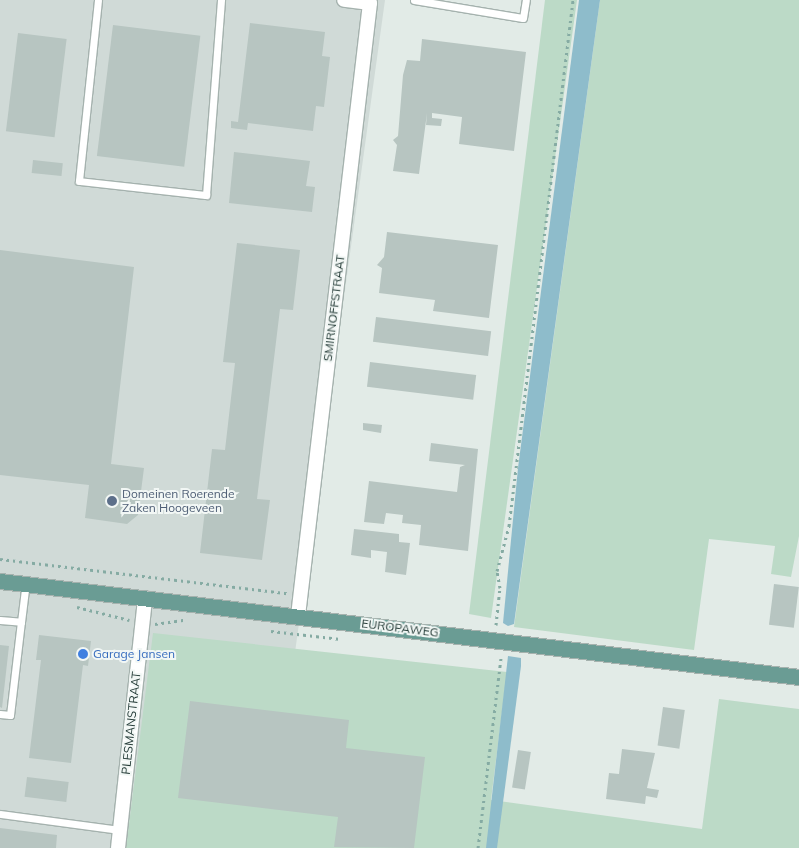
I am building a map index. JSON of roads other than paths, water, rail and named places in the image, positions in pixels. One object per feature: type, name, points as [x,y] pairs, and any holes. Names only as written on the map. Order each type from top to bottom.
[{"type":"main road","name":"EUROPAWEG","points":[[0,581],[799,676]]},
{"type":"street","points":[[344,0],[370,2]]},
{"type":"street","name":"SMIRNOFFSTRAAT","points":[[298,616],[370,2]]},
{"type":"street","name":"PLESMANSTRAAT","points":[[118,848],[145,598]]},
{"type":"lane","points":[[98,0],[79,181],[206,195],[220,0]]},
{"type":"lane","points":[[414,0],[523,18],[526,0]]},
{"type":"lane","points":[[0,714],[10,715],[26,584]]},
{"type":"lane","points":[[0,620],[21,622]]},
{"type":"lane","points":[[0,814],[120,830]]},
{"type":"water","points":[[579,0],[600,0],[514,624],[508,626],[503,623],[518,468]]},
{"type":"water","points":[[508,656],[521,658],[521,666],[497,848],[486,848]]},
{"type":"place","name":"Domeinen Roerende Zaken Hoogeveen","points":[[112,501]]},
{"type":"place","name":"Garage Jansen","points":[[83,654]]}]
